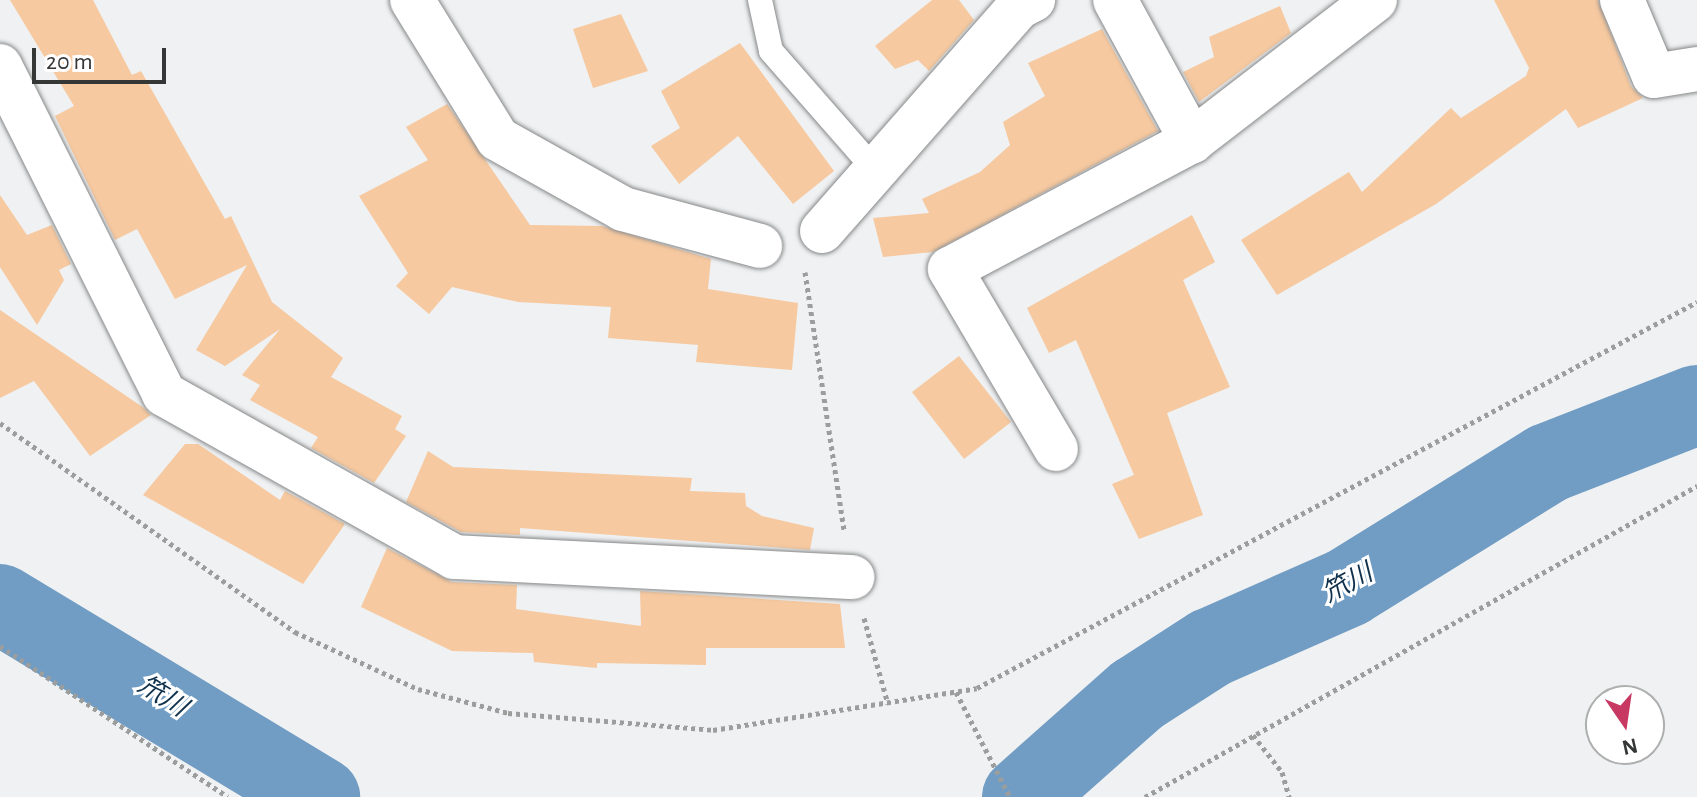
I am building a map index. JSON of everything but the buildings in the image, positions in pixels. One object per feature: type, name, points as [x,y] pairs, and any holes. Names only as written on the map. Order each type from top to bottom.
[{"type":"street","points":[[412,0],[498,139],[623,209],[794,244],[875,170],[1019,7],[1033,0]]},
{"type":"street","points":[[1115,0],[1192,141]]},
{"type":"street","points":[[1056,449],[950,269],[1192,141],[1375,0]]},
{"type":"street","points":[[1622,0],[1654,76],[1697,69]]},
{"type":"street","points":[[0,66],[164,394],[454,557],[852,577]]},
{"type":"lane","points":[[760,0],[771,51],[875,170]]},
{"type":"path","points":[[794,244],[852,577],[888,704]]},
{"type":"path","points":[[1145,797],[1697,486]]},
{"type":"path","points":[[0,646],[228,797]]},
{"type":"path","points":[[956,692],[1010,797]]},
{"type":"path","points":[[1253,735],[1282,772],[1289,797]]},
{"type":"waterway","name":"笊川","points":[[1022,797],[1137,695],[1210,648],[1348,587],[1548,463],[1697,405]]},
{"type":"waterway","name":"笊川","points":[[0,604],[320,797]]}]
